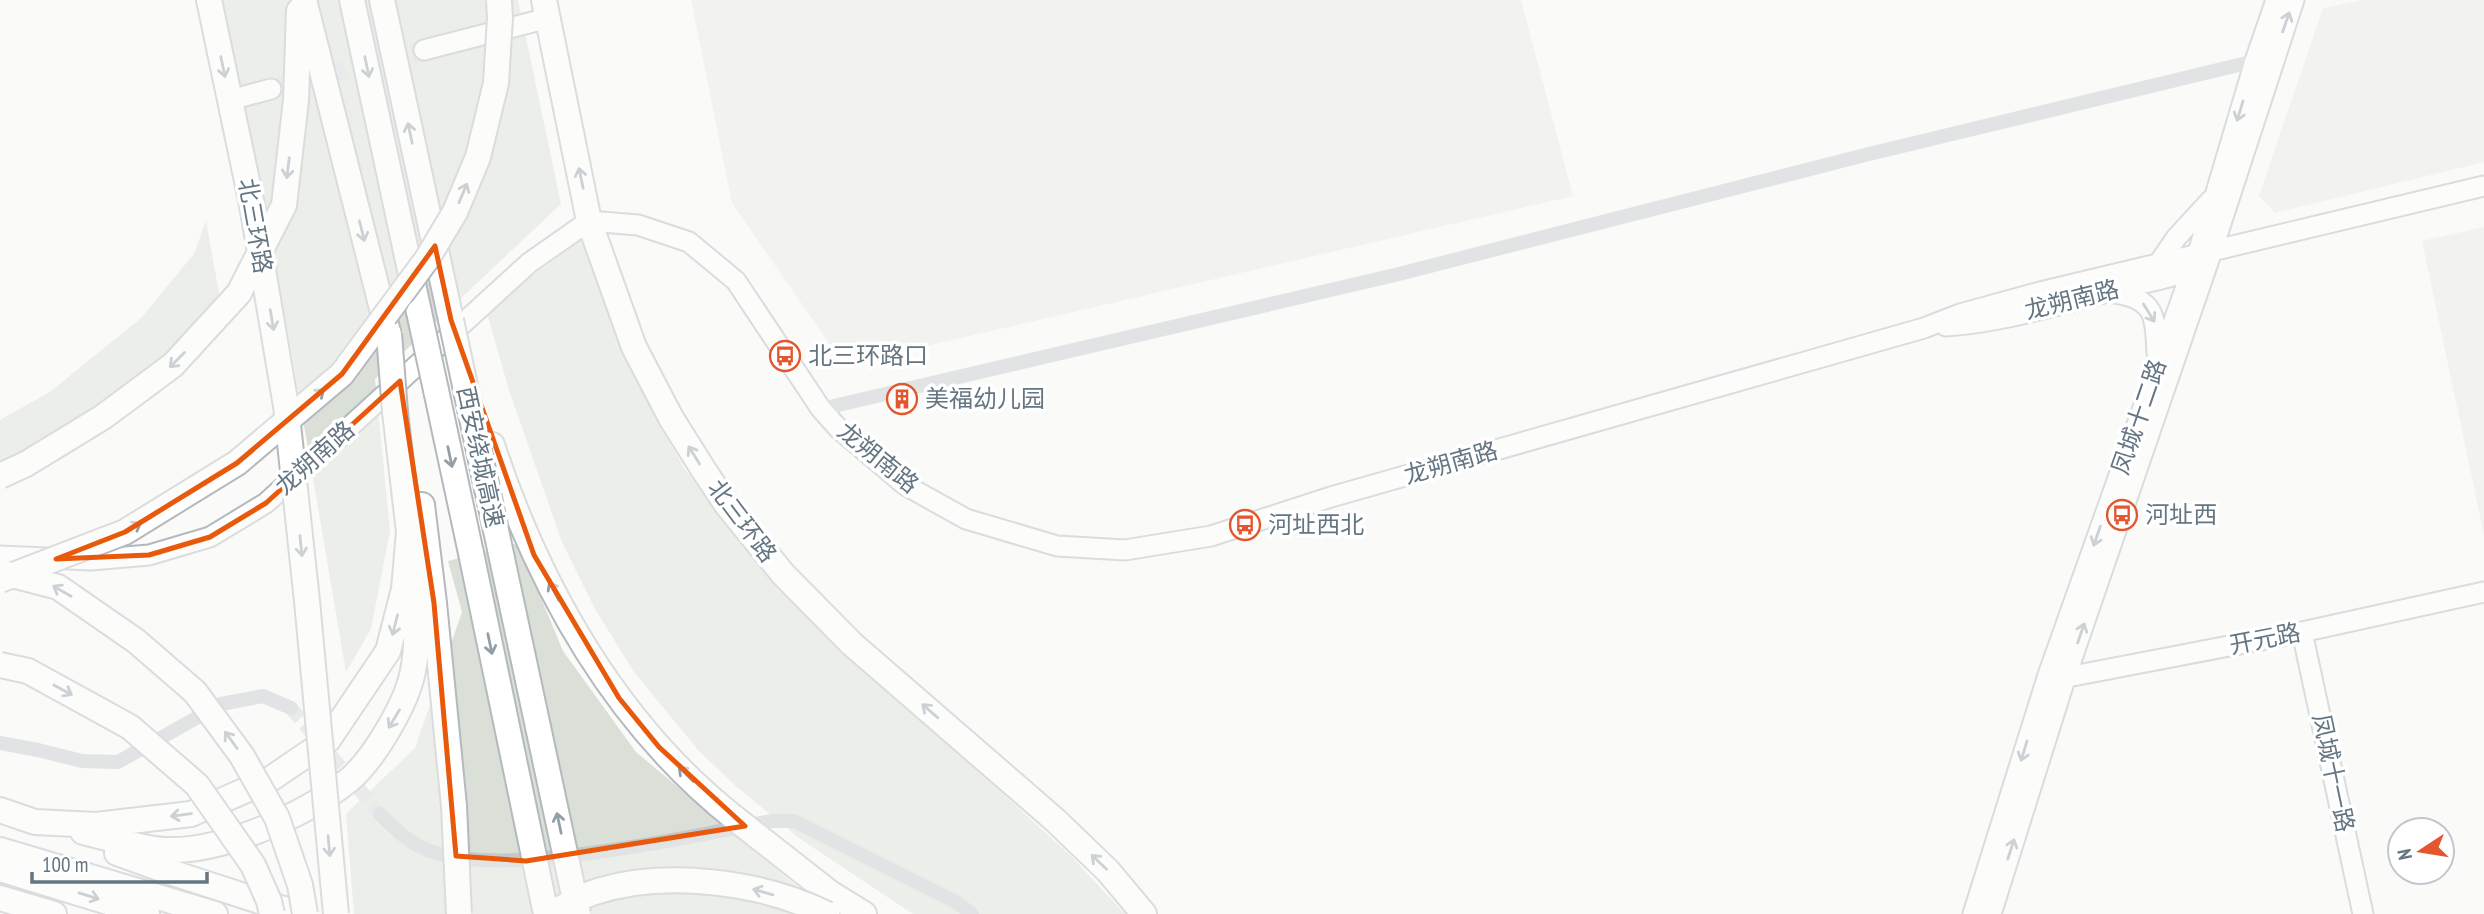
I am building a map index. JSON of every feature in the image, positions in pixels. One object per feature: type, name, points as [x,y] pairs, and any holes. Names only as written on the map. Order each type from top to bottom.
[{"type":"highway","name":"北三环路","points":[[209,0],[252,205],[286,406],[336,914]]},
{"type":"highway","points":[[0,476],[26,464],[103,417],[173,365],[239,293],[284,205],[296,100],[302,0]]},
{"type":"highway","points":[[302,0],[389,334],[434,603],[454,806],[459,914]]},
{"type":"highway","name":"西安绕城高速","points":[[352,0],[548,914]]},
{"type":"highway","name":"西安绕城高速","points":[[382,0],[578,914]]},
{"type":"highway","points":[[0,580],[125,532],[237,463],[342,374],[427,258],[455,212],[478,157],[496,83],[499,0]]},
{"type":"highway","name":"北三环路","points":[[546,9],[589,221],[634,347],[671,418],[727,505],[783,574],[852,644],[1055,820],[1108,871],[1144,914]]},
{"type":"highway","points":[[451,320],[507,491],[534,555],[582,643],[619,698],[659,747],[717,805],[830,893],[864,914]]},
{"type":"highway","points":[[35,822],[166,850],[206,846],[257,831],[306,808],[350,779],[399,712],[414,671],[416,619],[401,408]]},
{"type":"highway","points":[[35,822],[96,825],[191,814],[269,780],[328,740],[388,651],[404,589],[409,532]]},
{"type":"highway","points":[[0,571],[58,587],[136,641],[195,692],[242,756],[277,818],[300,885],[305,914]]},
{"type":"highway","points":[[0,665],[28,671],[130,727],[197,785],[253,865],[272,914]]},
{"type":"highway","points":[[0,810],[167,872],[299,914]]},
{"type":"highway","points":[[0,850],[215,914]]},
{"type":"highway","points":[[0,869],[147,914]]},
{"type":"highway","points":[[548,914],[594,892],[636,883],[688,881],[739,885],[806,904],[827,914]]},
{"type":"highway","points":[[0,898],[54,914]]},
{"type":"street","name":"凤城十二路","points":[[1991,914],[2263,62],[2276,0]]},
{"type":"street","name":"凤城十二路","points":[[1973,914],[2046,681],[2158,363],[2200,258],[2214,197],[2263,62],[2294,0]]},
{"type":"street","points":[[424,50],[546,9]]},
{"type":"street","points":[[821,409],[1395,275],[1852,159],[2263,62]]},
{"type":"street","points":[[230,100],[271,89]]},
{"type":"street","name":"龙朔南路","points":[[1924,328],[1972,324],[2107,292],[2200,258],[2484,186]]},
{"type":"street","points":[[2160,263],[2176,238],[2214,197]]},
{"type":"street","name":"龙朔南路","points":[[0,556],[91,559],[149,555],[210,537],[266,503],[519,272],[589,221],[638,225],[689,242],[736,281],[821,409],[839,429],[905,485],[967,519],[1057,546],[1125,550],[1211,536],[1343,494],[1924,328],[1960,314],[2160,263],[2200,258]]},
{"type":"street","points":[[2107,292],[2136,296],[2149,310],[2156,321],[2158,363]]},
{"type":"street","name":"开元路","points":[[2046,681],[2302,632],[2484,592]]},
{"type":"street","name":"凤城十一路","points":[[2302,632],[2363,914]]},
{"type":"street","points":[[0,743],[82,761],[118,762],[221,704],[263,696],[291,708]]},
{"type":"street","points":[[380,814],[406,840],[435,853],[471,859],[526,861],[611,851],[771,821],[794,821],[956,902],[972,914]]},
{"type":"highlighted area","points":[[435,246],[451,320],[534,555],[619,698],[659,747],[745,826],[526,861],[456,856],[434,603],[400,381],[266,503],[210,537],[149,555],[56,559],[125,532],[237,463],[342,374]]},
{"type":"shaded area","points":[[220,0],[518,0],[561,204],[375,379],[390,531],[371,629],[346,672],[290,343]]},
{"type":"shaded area","points":[[691,0],[1521,0],[1573,196],[844,365],[732,203]]},
{"type":"shaded area","points":[[2362,0],[2484,0],[2484,162],[2275,213],[2259,196],[2323,8]]},
{"type":"shaded area","points":[[206,221],[219,293],[191,330],[119,397],[0,469],[0,420],[50,392],[141,318],[194,254]]},
{"type":"shaded area","points":[[2484,227],[2484,535],[2422,241]]},
{"type":"shaded area","points":[[581,240],[616,334],[650,407],[684,468],[733,532],[799,609],[1071,856],[1125,914],[913,914],[799,838],[737,787],[699,751],[634,672],[595,609],[562,542],[509,390],[486,310]]},
{"type":"shaded area","points":[[518,543],[563,651],[636,752],[805,893],[825,914],[354,914],[346,814],[415,748],[462,612],[448,561]]},
{"type":"tunnel","points":[[271,89],[424,50]]},
{"type":"tunnel","points":[[291,708],[380,814]]},
{"type":"place","name":"北三环路口","points":[[785,356]]},
{"type":"place","name":"美福幼儿园","points":[[902,399]]},
{"type":"place","name":"河址西","points":[[2122,515]]},
{"type":"place","name":"河址西北","points":[[1245,525]]}]
